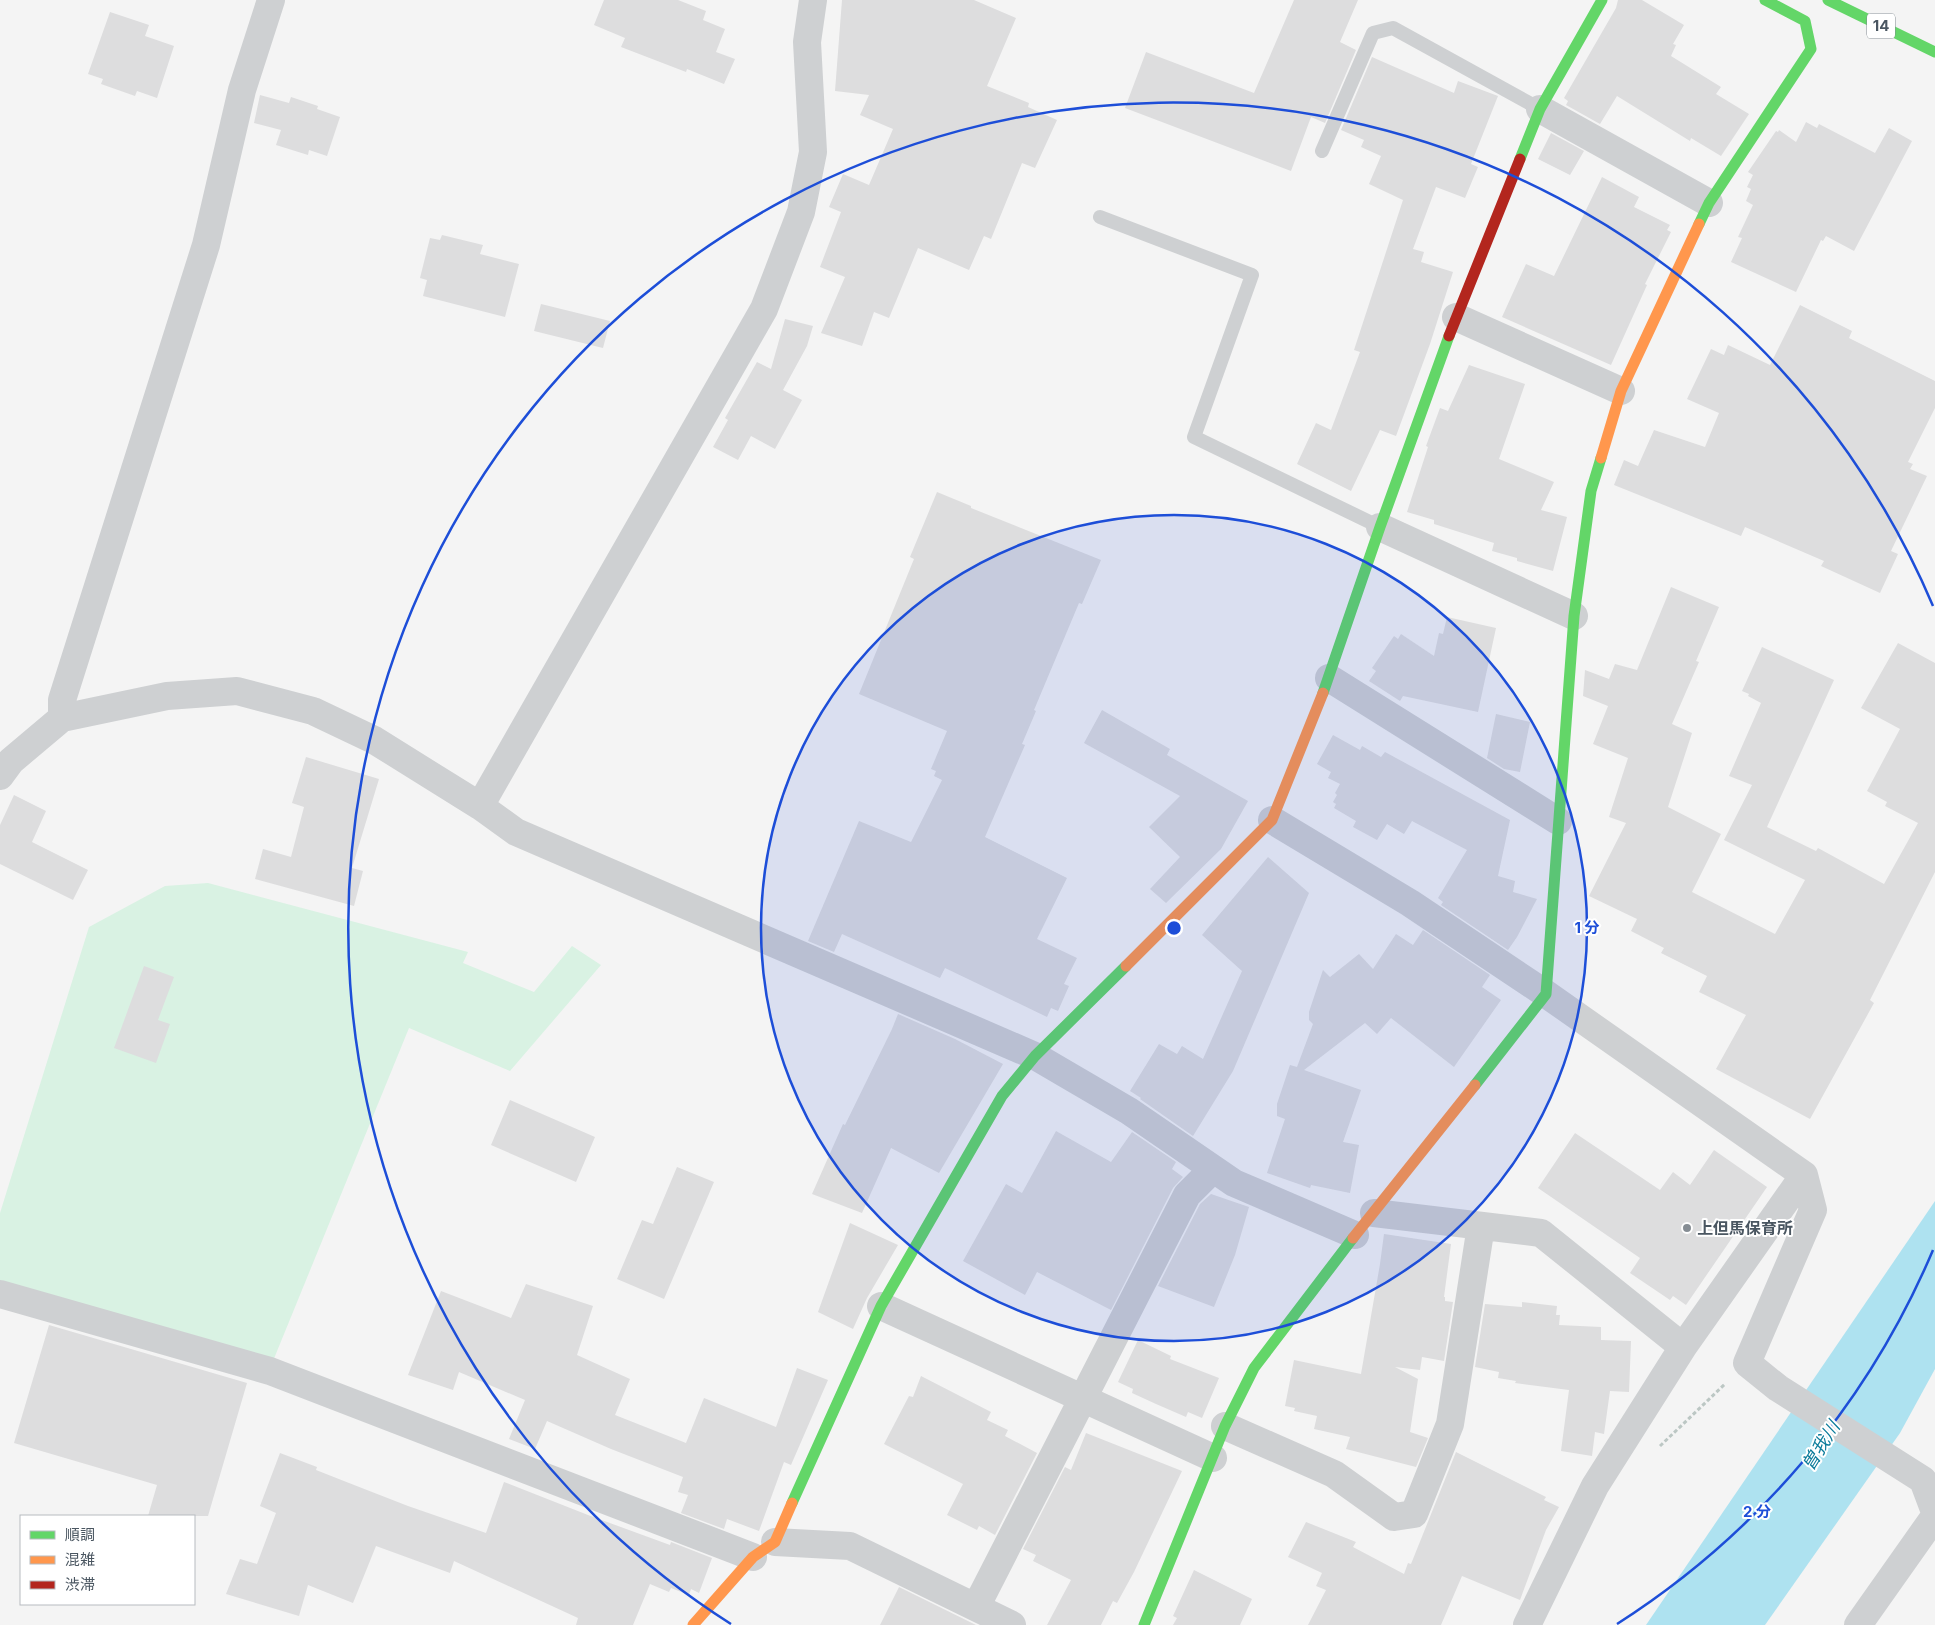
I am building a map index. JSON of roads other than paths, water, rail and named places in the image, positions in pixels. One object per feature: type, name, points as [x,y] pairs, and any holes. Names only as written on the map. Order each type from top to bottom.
[{"type":"street","points":[[62,718],[62,700],[206,245],[242,90],[271,0]]},
{"type":"street","points":[[480,806],[764,309],[801,212],[813,152],[807,42],[813,0]]},
{"type":"street","points":[[693,1625],[753,1557],[775,1542],[816,1447],[881,1306],[1002,1096],[1035,1056],[1272,820],[1329,678],[1380,527],[1456,317],[1540,109],[1602,0]]},
{"type":"street","points":[[1144,1625],[1224,1426],[1254,1368],[1355,1235],[1546,994],[1574,616],[1591,491],[1621,392],[1709,203],[1811,49],[1805,21],[1765,0]]},
{"type":"street","name":"14","points":[[1828,0],[1935,52]]},
{"type":"street","points":[[1540,109],[1709,203]]},
{"type":"street","points":[[1456,317],[1621,392]]},
{"type":"street","points":[[1380,527],[1574,616]]},
{"type":"street","points":[[1329,678],[1558,821]]},
{"type":"street","points":[[0,776],[11,761],[62,718],[168,696],[237,691],[312,711],[365,736],[480,806],[516,832],[1035,1056],[1129,1111],[1234,1183],[1355,1235]]},
{"type":"street","points":[[1272,820],[1410,903],[1546,994],[1804,1174],[1813,1210],[1747,1363],[1778,1388],[1923,1480],[1935,1514],[1858,1625]]},
{"type":"street","points":[[976,1607],[1187,1196],[1212,1169]]},
{"type":"street","points":[[1527,1625],[1595,1486],[1683,1347],[1804,1174]]},
{"type":"street","points":[[1374,1213],[1540,1233],[1683,1347]]},
{"type":"street","points":[[1224,1426],[1334,1474],[1394,1518],[1414,1514],[1450,1424],[1481,1226]]},
{"type":"street","points":[[0,1294],[270,1371],[753,1557]]},
{"type":"street","points":[[881,1306],[1212,1458]]},
{"type":"street","points":[[775,1542],[850,1546],[1012,1625]]},
{"type":"lane","points":[[1322,150],[1373,33],[1393,28],[1540,109]]},
{"type":"lane","points":[[1100,217],[1252,275],[1194,437],[1380,527]]},
{"type":"water","name":"曽我川","points":[[1935,1201],[1935,1369],[1900,1433],[1765,1625],[1646,1625]]},
{"type":"place","name":"上但馬保育所","points":[[1687,1228]]}]
